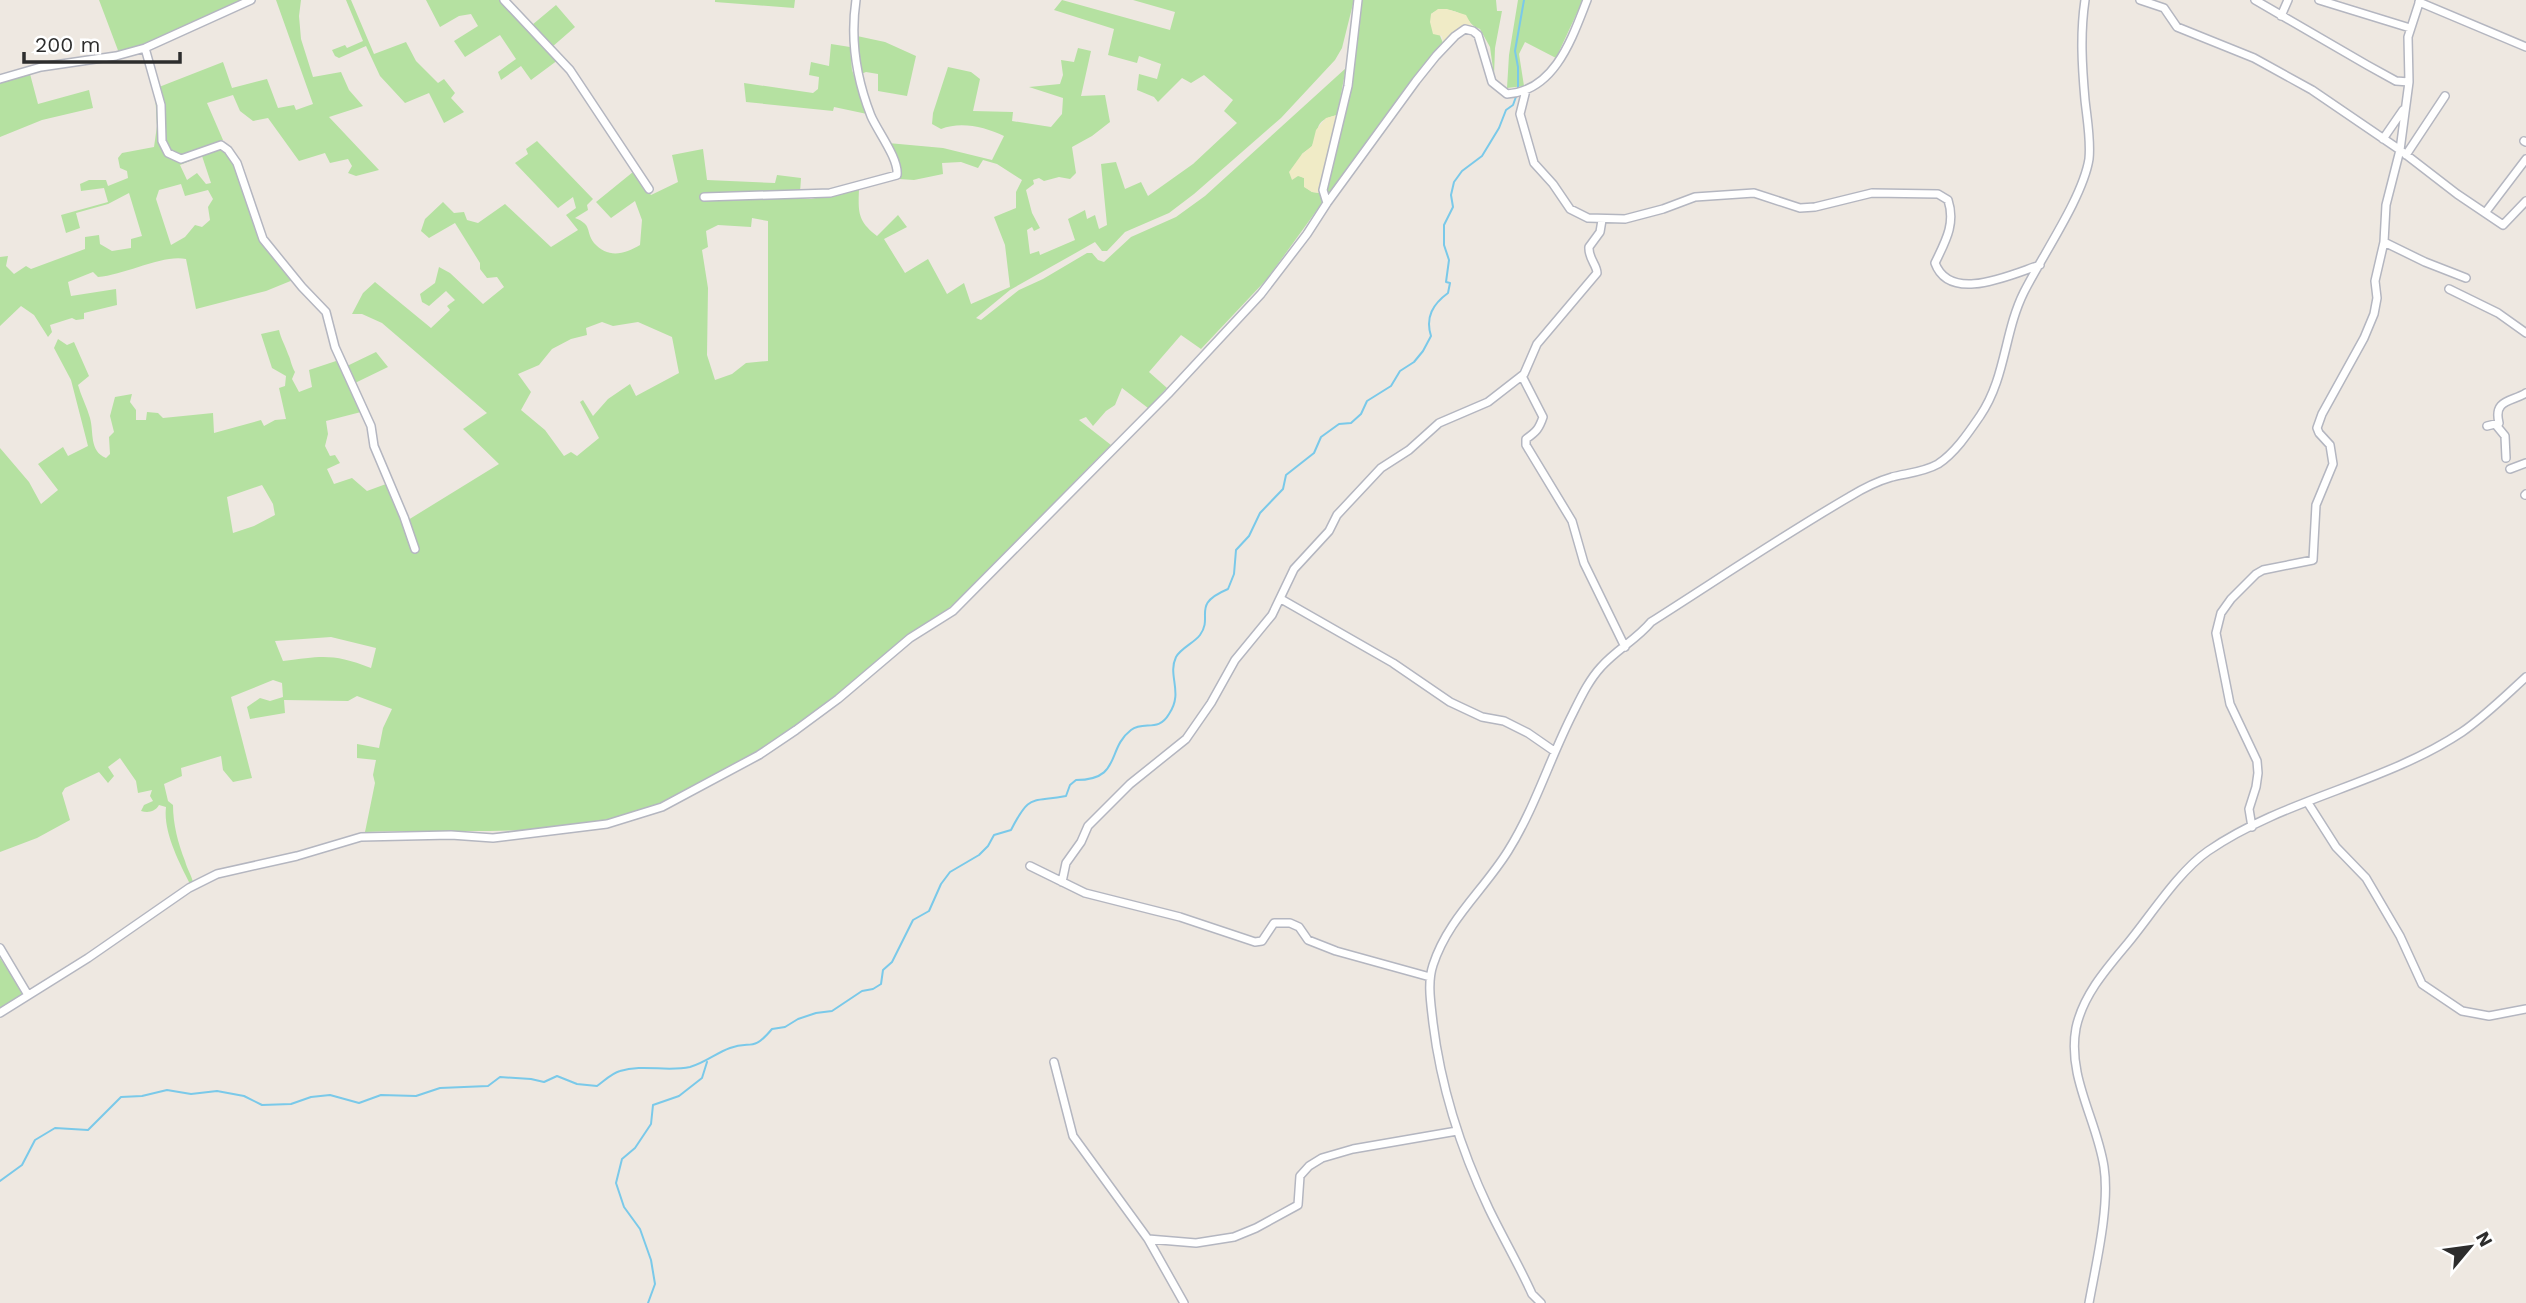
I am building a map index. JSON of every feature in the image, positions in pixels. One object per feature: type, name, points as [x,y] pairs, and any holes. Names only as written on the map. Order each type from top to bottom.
[{"type":"street","points":[[0,79],[41,68],[116,57],[145,48],[251,0]]},
{"type":"street","points":[[504,0],[570,70],[649,189]]},
{"type":"street","points":[[704,197],[830,193],[897,175],[896,165],[870,114],[856,72],[853,36],[856,0]]},
{"type":"street","points":[[1327,203],[1323,190],[1348,86],[1358,0]]},
{"type":"street","points":[[0,1013],[88,958],[189,888],[217,874],[370,836],[451,835],[493,838],[607,824],[662,807],[759,755],[838,699],[910,638],[953,611],[1206,353],[1282,268],[1416,81],[1460,32],[1469,29],[1478,35],[1492,82],[1507,94],[1521,91],[1538,84],[1555,68],[1587,0]]},
{"type":"street","points":[[1541,1303],[1532,1294],[1490,1210],[1457,1131],[1436,1043],[1430,977],[1443,939],[1513,842],[1554,751],[1600,668],[1651,622],[1852,495],[1889,478],[1939,463],[1950,454],[1980,416],[1994,394],[2016,311],[2077,192],[2089,160],[2081,55],[2085,0]]},
{"type":"street","points":[[2140,0],[2164,8],[2177,27],[2254,58],[2312,90],[2503,225],[2526,201]]},
{"type":"street","points":[[2255,0],[2396,81],[2409,82]]},
{"type":"street","points":[[2281,16],[2288,0]]},
{"type":"street","points":[[2319,0],[2410,29]]},
{"type":"street","points":[[2252,827],[2249,809],[2258,780],[2257,761],[2227,691],[2216,634],[2218,620],[2231,599],[2256,574],[2263,570],[2313,560],[2316,505],[2333,464],[2330,445],[2319,433],[2318,422],[2364,338],[2378,298],[2375,281],[2384,242],[2386,205],[2403,152],[2410,29],[2423,2],[2526,47]]},
{"type":"street","points":[[145,48],[161,105],[164,148],[172,156],[181,159],[214,146],[221,145],[228,150],[242,174],[263,239],[326,312],[335,347],[371,426],[374,446],[415,549]]},
{"type":"street","points":[[1521,91],[1520,114],[1534,163],[1570,209],[1588,218],[1625,219],[1687,200],[1754,192],[1800,208],[1872,193],[1938,194],[1948,200],[1952,217],[1950,230],[1935,263],[1941,275],[1960,284],[1982,284],[2040,265]]},
{"type":"street","points":[[2403,152],[2445,96]]},
{"type":"street","points":[[2383,139],[2405,106]]},
{"type":"street","points":[[2485,213],[2526,159]]},
{"type":"street","points":[[1062,882],[1066,863],[1081,842],[1088,826],[1130,784],[1186,739],[1236,660],[1281,599],[1294,569],[1329,531],[1337,515],[1381,468],[1409,450],[1438,423],[1488,402],[1527,370],[1537,344],[1597,273],[1590,258],[1589,247],[1600,232],[1602,220]]},
{"type":"street","points":[[2384,242],[2466,278]]},
{"type":"street","points":[[2449,289],[2498,313],[2526,333]]},
{"type":"street","points":[[1522,376],[1543,417],[1534,435],[1526,439],[1526,445],[1572,521],[1584,563],[1625,647]]},
{"type":"street","points":[[2487,426],[2500,423],[2498,417],[2501,405],[2526,393]]},
{"type":"street","points":[[2496,425],[2505,436],[2506,458]]},
{"type":"street","points":[[2510,469],[2526,463]]},
{"type":"street","points":[[1281,599],[1393,663],[1450,702],[1482,717],[1504,721],[1554,751]]},
{"type":"street","points":[[2089,1303],[2106,1184],[2102,1153],[2083,1094],[2074,1041],[2078,1020],[2090,993],[2184,873],[2207,852],[2252,827],[2412,759],[2461,733],[2526,677]]},
{"type":"street","points":[[2308,803],[2336,847],[2365,878],[2376,895],[2400,936],[2422,984],[2462,1011],[2489,1016],[2526,1009]]},
{"type":"street","points":[[1030,866],[1099,897],[1180,917],[1255,942],[1262,941],[1274,923],[1290,923],[1300,928],[1308,940],[1336,951],[1430,977]]},
{"type":"street","points":[[0,948],[28,995]]},
{"type":"street","points":[[1054,1062],[1073,1136],[1148,1239],[1184,1303]]},
{"type":"street","points":[[1148,1239],[1196,1243],[1245,1233],[1298,1205],[1300,1176],[1322,1158],[1353,1149],[1457,1131]]},
{"type":"green space","points":[[99,0],[242,0],[143,45],[119,53]]},
{"type":"green space","points":[[276,0],[301,0],[301,39],[313,77],[341,72],[349,90],[363,106],[329,117],[379,170],[356,176],[348,173],[352,166],[348,159],[330,163],[325,153],[299,161],[268,118],[253,121],[240,111],[233,95],[207,103],[223,140],[184,157],[175,153],[166,143],[166,109],[159,87],[223,62],[232,88],[267,79],[278,108],[294,105],[296,110],[313,104]]},
{"type":"green space","points":[[346,0],[351,0],[374,54],[406,42],[416,61],[438,83],[444,79],[455,93],[451,98],[464,112],[444,123],[429,93],[405,103],[380,76],[366,46],[339,58],[335,56],[332,50],[345,45],[347,48],[363,41]]},
{"type":"green space","points":[[426,0],[501,0],[558,60],[531,80],[521,66],[501,80],[498,72],[516,59],[500,35],[465,57],[454,41],[478,26],[471,14],[459,16],[440,27]]},
{"type":"green space","points":[[715,0],[795,0],[794,8]]},
{"type":"green space","points":[[1062,0],[1170,30],[1175,12],[1133,0],[1354,0],[1342,48],[1335,60],[1281,118],[1194,194],[1169,213],[1125,232],[1107,251],[1102,251],[1095,242],[1010,290],[976,318],[981,320],[1019,290],[1087,253],[1092,253],[1104,262],[1131,237],[1176,217],[1205,196],[1346,68],[1337,115],[1320,123],[1315,141],[1302,154],[1298,175],[1304,178],[1305,187],[1320,193],[1322,203],[1267,279],[1201,349],[1181,335],[1149,372],[1167,388],[1148,408],[1122,388],[1115,405],[1093,426],[1086,417],[1079,420],[1111,445],[980,578],[903,648],[781,738],[694,791],[647,811],[624,817],[592,824],[527,830],[365,832],[375,783],[373,775],[376,760],[357,758],[357,744],[379,748],[383,728],[392,709],[357,696],[348,701],[284,700],[285,713],[250,719],[247,707],[260,698],[270,701],[283,697],[282,683],[273,680],[231,697],[252,778],[233,782],[223,770],[221,756],[181,768],[182,776],[164,784],[168,801],[173,805],[178,840],[193,882],[190,884],[169,837],[166,807],[159,805],[151,811],[141,811],[144,805],[153,801],[150,796],[152,790],[138,793],[136,781],[120,758],[108,767],[114,776],[108,783],[99,772],[65,788],[62,793],[70,820],[37,838],[0,852],[0,448],[29,482],[41,504],[58,490],[38,464],[63,447],[68,456],[88,446],[71,380],[54,348],[58,339],[67,345],[74,342],[89,376],[78,385],[90,418],[93,441],[97,451],[106,458],[110,454],[109,437],[114,432],[110,416],[115,397],[132,394],[130,402],[136,410],[136,420],[146,420],[147,412],[158,413],[163,418],[213,413],[214,433],[261,420],[264,426],[275,420],[286,419],[279,388],[285,386],[286,376],[272,368],[261,334],[279,330],[295,372],[292,379],[299,392],[312,387],[309,370],[336,361],[361,412],[326,421],[328,434],[325,446],[330,456],[335,455],[340,463],[327,469],[334,484],[352,478],[367,491],[386,484],[408,520],[499,464],[463,429],[487,413],[382,323],[362,314],[352,314],[363,293],[375,282],[431,328],[450,310],[447,306],[455,300],[446,291],[429,306],[422,302],[420,294],[435,283],[439,267],[450,273],[483,304],[504,287],[497,277],[487,278],[480,269],[480,263],[455,223],[429,238],[421,231],[425,219],[443,202],[454,213],[464,212],[467,220],[478,223],[505,204],[551,247],[578,230],[566,215],[576,208],[573,197],[558,208],[515,163],[528,154],[526,149],[537,141],[593,199],[587,205],[588,210],[575,218],[587,226],[594,243],[605,251],[623,253],[640,245],[642,220],[635,201],[611,218],[596,202],[633,172],[651,195],[678,182],[672,155],[703,149],[707,180],[775,183],[777,175],[801,178],[800,193],[769,191],[719,197],[745,200],[771,196],[811,199],[859,189],[860,216],[877,236],[898,215],[907,227],[884,239],[905,273],[928,259],[947,294],[964,283],[971,304],[1010,287],[1005,245],[994,217],[1016,208],[1016,192],[1022,180],[997,164],[983,160],[978,168],[961,162],[942,163],[943,174],[914,180],[899,179],[900,165],[888,143],[943,148],[992,160],[1004,136],[973,126],[957,125],[941,129],[932,124],[948,67],[971,72],[980,79],[973,111],[1013,112],[1012,121],[1051,127],[1062,114],[1063,98],[1029,87],[1060,84],[1063,75],[1061,60],[1074,62],[1078,48],[1091,51],[1081,96],[1105,95],[1110,122],[1072,147],[1076,173],[1070,179],[1059,177],[1044,181],[1039,178],[1033,180],[1034,184],[1026,190],[1032,213],[1040,228],[1034,231],[1032,227],[1027,230],[1030,254],[1039,251],[1040,255],[1075,240],[1068,219],[1085,210],[1087,219],[1095,215],[1099,229],[1107,225],[1101,164],[1116,162],[1125,189],[1141,182],[1148,196],[1193,164],[1237,123],[1224,111],[1233,100],[1204,75],[1191,83],[1182,78],[1158,102],[1154,97],[1137,90],[1139,74],[1157,79],[1161,64],[1139,56],[1137,63],[1108,55],[1114,29],[1054,10]],"holes":[[[752,218],[768,221],[768,361],[746,363],[732,374],[715,380],[707,355],[708,288],[702,250],[708,247],[706,231],[718,225],[751,227]],[[602,322],[613,326],[638,322],[672,337],[679,373],[636,396],[630,384],[608,399],[593,416],[583,400],[580,402],[599,438],[577,456],[571,452],[564,456],[545,430],[521,410],[531,392],[518,374],[539,365],[552,349],[571,339],[587,335],[586,328]],[[262,485],[273,504],[275,515],[233,533],[227,497]],[[331,637],[376,648],[371,668],[327,657],[283,661],[275,641]]]},
{"type":"green space","points":[[1360,0],[1496,0],[1497,11],[1502,11],[1495,48],[1494,76],[1490,47],[1480,29],[1453,11],[1439,10],[1431,14],[1443,43],[1423,65],[1327,198],[1326,187],[1332,168],[1334,147],[1349,98]]},
{"type":"green space","points":[[1518,0],[1583,0],[1556,58],[1525,42],[1519,54],[1524,86],[1507,88],[1509,55]]},
{"type":"green space","points":[[556,5],[575,27],[552,47],[532,25]]},
{"type":"green space","points":[[857,36],[885,42],[916,56],[907,96],[878,91],[878,74],[861,74],[857,59]]},
{"type":"green space","points":[[831,44],[850,47],[852,70],[867,114],[834,107],[833,111],[746,102],[744,83],[813,93],[818,89],[819,77],[809,75],[811,62],[829,66]]},
{"type":"green space","points":[[30,74],[38,104],[89,90],[93,108],[42,120],[0,137],[0,82]]},
{"type":"green space","points":[[155,93],[169,157],[183,162],[218,147],[224,149],[237,171],[260,238],[293,280],[266,291],[196,309],[186,259],[166,259],[98,277],[93,272],[68,282],[71,296],[116,289],[117,305],[84,313],[84,319],[72,318],[50,325],[52,332],[48,337],[34,315],[21,306],[0,326],[0,257],[8,256],[6,266],[14,274],[26,266],[31,269],[85,249],[85,237],[99,235],[100,244],[112,251],[131,248],[131,239],[142,236],[129,193],[108,204],[76,213],[80,228],[66,233],[61,215],[108,202],[104,188],[81,191],[80,184],[89,180],[106,180],[108,186],[128,178],[127,171],[120,168],[118,158],[122,153],[154,147],[157,126]],"holes":[[[202,156],[211,183],[206,184],[197,173],[187,180],[180,165]],[[181,184],[185,196],[208,190],[213,199],[208,207],[210,220],[202,227],[195,225],[185,237],[171,245],[156,199],[159,190]]]},
{"type":"green space","points":[[376,352],[388,367],[355,383],[347,366]]},
{"type":"green space","points":[[0,958],[24,993],[0,1009]]},
{"type":"sand","points":[[1438,9],[1466,15],[1472,26],[1464,27],[1443,43],[1442,36],[1433,34],[1430,22],[1431,14]]},
{"type":"sand","points":[[1337,115],[1320,193],[1312,192],[1304,187],[1304,178],[1298,176],[1292,180],[1289,172],[1302,154],[1312,146],[1316,130],[1326,118]]},
{"type":"waterway","points":[[1518,89],[1515,51],[1524,0]]},
{"type":"waterway","points":[[0,1181],[22,1165],[35,1140],[55,1128],[88,1130],[121,1097],[142,1096],[167,1090],[191,1094],[217,1091],[244,1096],[262,1105],[291,1104],[311,1097],[330,1095],[359,1103],[381,1095],[416,1096],[440,1088],[488,1086],[500,1077],[544,1082],[557,1076],[577,1084],[597,1086],[614,1073],[629,1069],[690,1067],[730,1048],[760,1041],[772,1029],[785,1027],[816,1013],[832,1011],[862,991],[881,984],[883,970],[892,962],[913,920],[929,911],[941,884],[950,872],[979,855],[994,835],[1011,830],[1027,805],[1038,800],[1066,796],[1070,785],[1076,780],[1100,775],[1107,769],[1118,746],[1131,730],[1156,725],[1165,720],[1175,698],[1173,671],[1176,657],[1200,635],[1204,628],[1206,606],[1210,600],[1228,589],[1234,574],[1236,550],[1249,536],[1260,513],[1283,489],[1286,475],[1314,453],[1321,437],[1339,424],[1351,423],[1361,414],[1367,401],[1391,386],[1400,371],[1414,362],[1423,351],[1431,336],[1429,323],[1432,311],[1448,293],[1450,283],[1446,282],[1449,260],[1444,245],[1444,225],[1453,207],[1451,195],[1454,182],[1462,171],[1482,156],[1517,94]]},
{"type":"waterway","points":[[648,1303],[655,1284],[651,1260],[640,1229],[624,1207],[616,1183],[622,1159],[635,1148],[651,1124],[653,1105],[679,1096],[702,1078],[707,1062]]}]
